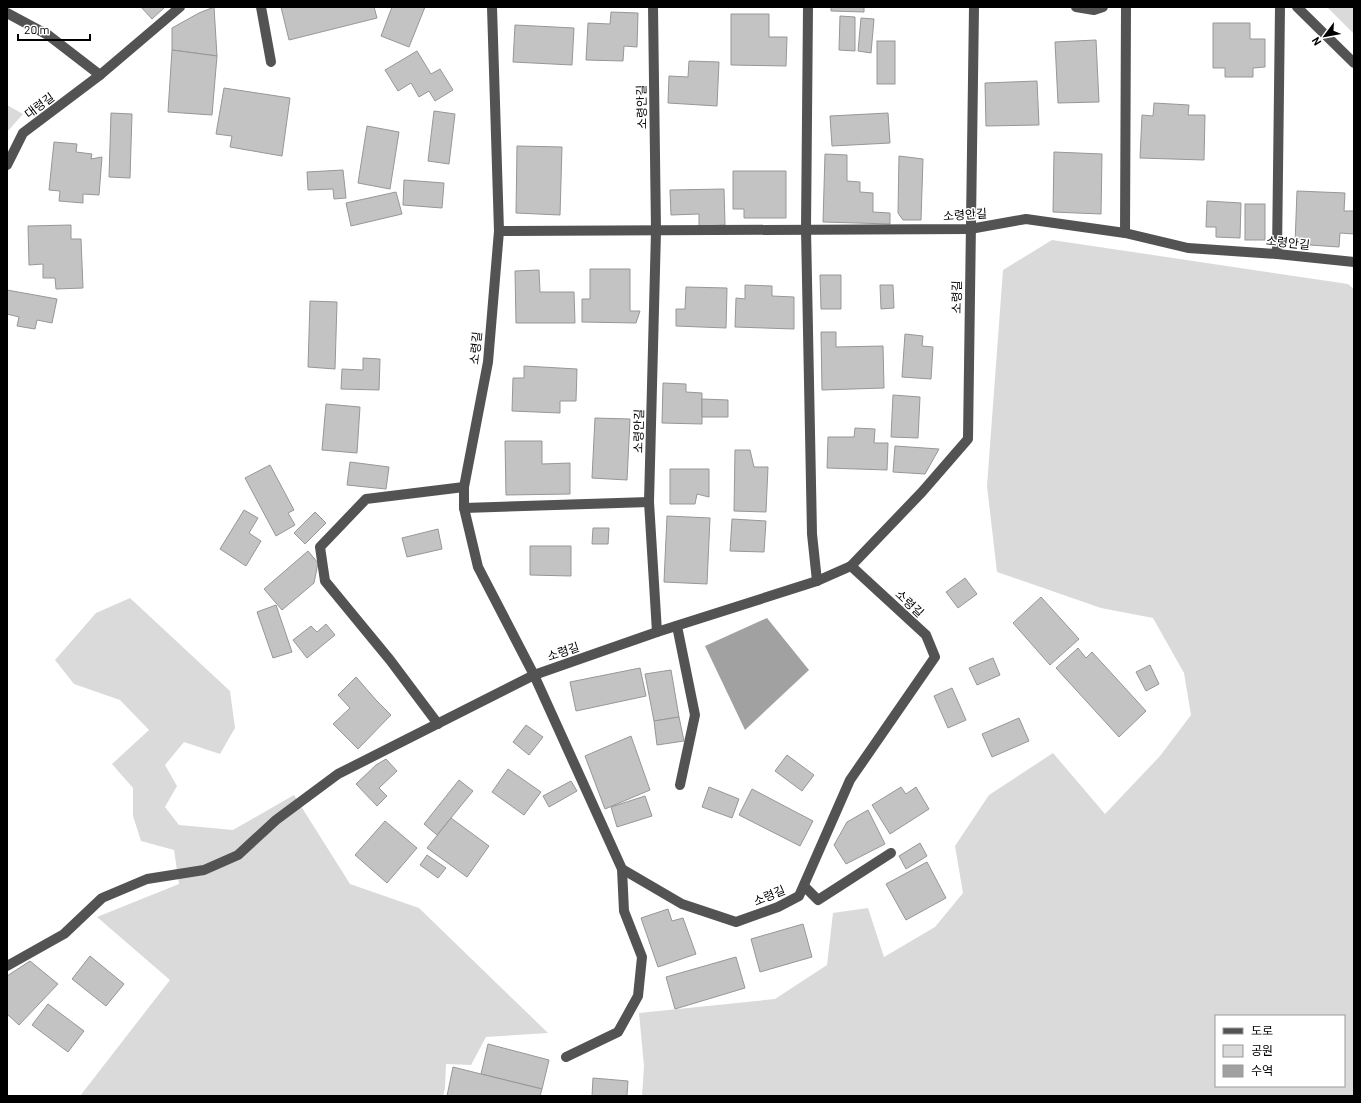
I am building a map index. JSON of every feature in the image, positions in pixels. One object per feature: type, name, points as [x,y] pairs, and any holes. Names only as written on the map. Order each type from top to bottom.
[{"type":"street","name":"대령길","points":[[7,165],[23,133],[100,75],[180,7]]},
{"type":"street","points":[[261,7],[271,62]]},
{"type":"street","name":"소령길","points":[[492,7],[499,231],[488,362],[464,487],[464,508],[478,567],[534,675],[622,869],[682,904],[736,922],[778,907],[799,896],[850,780],[935,657],[926,635],[851,566]]},
{"type":"street","name":"소령안길","points":[[654,7],[656,231],[649,502],[657,632]]},
{"type":"street","points":[[808,7],[806,229],[812,534],[817,581]]},
{"type":"street","name":"소령길","points":[[534,675],[657,632],[817,581],[851,566],[922,492],[968,439],[974,7]]},
{"type":"street","points":[[1076,7],[1094,10],[1103,7]]},
{"type":"street","points":[[1125,233],[1126,7]]},
{"type":"street","points":[[1278,254],[1280,7]]},
{"type":"street","points":[[1297,7],[1354,63]]},
{"type":"street","points":[[7,13],[48,35],[100,75]]},
{"type":"street","name":"소령안길","points":[[499,231],[970,229],[1026,219],[1125,233],[1188,248],[1278,254],[1354,262]]},
{"type":"street","points":[[438,724],[390,660],[325,581],[320,547],[366,500],[464,487]]},
{"type":"street","points":[[464,508],[649,502]]},
{"type":"street","points":[[677,626],[695,715],[680,785]]},
{"type":"street","points":[[7,966],[64,934],[102,898],[147,879],[204,870],[238,855],[276,820],[338,774],[534,675]]},
{"type":"street","points":[[804,886],[818,900],[891,853]]},
{"type":"street","points":[[566,1057],[618,1032],[638,996],[642,957],[624,911],[622,869]]},
{"type":"green space","points":[[1327,7],[1354,7],[1354,34]]},
{"type":"green space","points":[[7,105],[23,114],[7,132]]},
{"type":"green space","points":[[1052,240],[1348,284],[1354,289],[1354,1096],[642,1096],[644,1066],[639,1013],[775,999],[827,965],[833,913],[868,908],[884,957],[935,927],[963,893],[955,846],[989,795],[1053,753],[1105,814],[1160,756],[1191,715],[1184,673],[1153,618],[1101,608],[997,572],[987,486],[1003,270]]},
{"type":"green space","points":[[130,598],[230,691],[235,728],[220,754],[184,742],[165,765],[177,786],[165,807],[179,825],[233,830],[294,795],[350,884],[419,908],[548,1033],[486,1037],[471,1065],[446,1064],[445,1088],[443,1096],[80,1096],[170,980],[97,917],[179,884],[174,850],[141,841],[133,816],[133,788],[112,764],[149,730],[120,700],[74,684],[55,660],[96,613]]},
{"type":"water","points":[[767,618],[809,670],[745,730],[705,646]]},
{"type":"building","points":[[141,7],[165,7],[152,19]]},
{"type":"building","points":[[214,7],[217,56],[172,50],[172,28],[199,13]]},
{"type":"building","points":[[281,7],[374,7],[377,18],[289,40]]},
{"type":"building","points":[[392,7],[425,7],[409,47],[381,36]]},
{"type":"building","points":[[831,7],[864,7],[864,12],[831,11]]},
{"type":"building","points":[[611,12],[638,13],[637,47],[624,46],[623,61],[586,60],[588,23],[610,24]]},
{"type":"building","points":[[731,14],[769,14],[769,37],[787,37],[786,66],[731,65]]},
{"type":"building","points":[[840,16],[855,17],[855,51],[839,50]]},
{"type":"building","points":[[861,18],[874,19],[871,53],[858,51]]},
{"type":"building","points":[[1213,23],[1250,23],[1250,39],[1265,39],[1265,67],[1253,68],[1253,77],[1225,77],[1225,68],[1213,68]]},
{"type":"building","points":[[515,25],[574,28],[572,65],[513,62]]},
{"type":"building","points":[[1096,40],[1099,102],[1058,103],[1055,42]]},
{"type":"building","points":[[877,41],[895,41],[895,84],[877,84]]},
{"type":"building","points":[[172,50],[217,56],[212,115],[168,112]]},
{"type":"building","points":[[417,51],[431,74],[440,69],[453,90],[435,101],[429,91],[419,97],[411,83],[398,91],[385,70]]},
{"type":"building","points":[[689,61],[719,62],[717,106],[668,103],[669,76],[688,77]]},
{"type":"building","points":[[1037,81],[1039,125],[986,126],[985,83]]},
{"type":"building","points":[[224,88],[290,98],[282,156],[230,147],[232,136],[216,134]]},
{"type":"building","points":[[1154,103],[1189,105],[1188,115],[1205,115],[1204,160],[1140,158],[1142,115],[1153,116]]},
{"type":"building","points":[[434,111],[455,114],[449,164],[428,161]]},
{"type":"building","points":[[111,113],[132,114],[130,178],[109,177]]},
{"type":"building","points":[[888,113],[890,143],[832,146],[830,116]]},
{"type":"building","points":[[367,126],[399,132],[390,189],[358,183]]},
{"type":"building","points":[[54,142],[77,144],[76,152],[92,154],[91,159],[102,157],[99,195],[83,194],[83,203],[59,201],[60,191],[49,190]]},
{"type":"building","points":[[517,146],[562,147],[560,215],[516,213]]},
{"type":"building","points":[[1054,152],[1102,154],[1101,214],[1053,212]]},
{"type":"building","points":[[825,154],[847,155],[847,181],[860,182],[860,192],[873,193],[873,212],[890,213],[890,224],[823,222]]},
{"type":"building","points":[[899,156],[923,159],[921,220],[903,220],[898,213]]},
{"type":"building","points":[[343,170],[346,198],[334,199],[333,189],[308,190],[307,172]]},
{"type":"building","points":[[733,171],[786,171],[786,218],[744,218],[744,209],[733,209]]},
{"type":"building","points":[[404,180],[444,183],[442,208],[403,205]]},
{"type":"building","points":[[724,189],[725,225],[699,226],[699,214],[671,215],[670,190]]},
{"type":"building","points":[[1297,191],[1345,193],[1344,211],[1354,211],[1354,234],[1340,233],[1339,247],[1295,244]]},
{"type":"building","points":[[396,192],[402,214],[351,226],[346,203]]},
{"type":"building","points":[[1207,201],[1241,203],[1240,238],[1216,237],[1216,227],[1206,227]]},
{"type":"building","points":[[1245,204],[1265,204],[1265,240],[1245,240]]},
{"type":"building","points":[[71,225],[71,239],[81,239],[83,288],[56,289],[55,278],[43,278],[43,264],[29,265],[28,226]]},
{"type":"building","points":[[590,269],[630,269],[630,311],[640,311],[636,323],[582,322],[582,299],[590,299]]},
{"type":"building","points":[[539,270],[540,292],[574,292],[575,323],[516,323],[515,271]]},
{"type":"building","points":[[820,275],[841,275],[841,309],[821,309]]},
{"type":"building","points":[[745,285],[772,286],[772,296],[794,297],[794,329],[735,327],[736,298],[745,299]]},
{"type":"building","points":[[880,285],[893,285],[894,308],[881,309]]},
{"type":"building","points":[[686,287],[727,288],[726,328],[676,326],[676,309],[685,309]]},
{"type":"building","points":[[7,290],[57,299],[52,323],[37,320],[35,329],[17,326],[19,317],[7,314]]},
{"type":"building","points":[[310,301],[337,302],[335,369],[308,367]]},
{"type":"building","points":[[821,332],[836,332],[836,347],[883,346],[884,388],[822,390]]},
{"type":"building","points":[[905,334],[923,336],[922,346],[933,347],[931,379],[902,377]]},
{"type":"building","points":[[363,358],[380,359],[379,390],[341,389],[342,369],[363,370]]},
{"type":"building","points":[[524,366],[577,369],[576,401],[560,401],[560,413],[512,411],[513,378],[524,378]]},
{"type":"building","points":[[663,383],[686,384],[686,392],[702,393],[702,424],[662,423]]},
{"type":"building","points":[[893,395],[920,397],[918,438],[891,437]]},
{"type":"building","points":[[702,399],[728,400],[728,417],[702,417]]},
{"type":"building","points":[[326,404],[360,407],[357,453],[322,450]]},
{"type":"building","points":[[595,418],[630,419],[627,480],[592,478]]},
{"type":"building","points":[[855,428],[875,429],[874,443],[888,443],[887,470],[827,468],[828,437],[854,437]]},
{"type":"building","points":[[505,441],[542,441],[542,464],[570,463],[570,494],[506,495]]},
{"type":"building","points":[[895,446],[939,449],[925,474],[893,472]]},
{"type":"building","points":[[735,450],[750,450],[754,467],[768,467],[766,512],[734,511]]},
{"type":"building","points":[[350,462],[389,467],[386,489],[347,485]]},
{"type":"building","points":[[270,465],[294,510],[288,513],[295,525],[276,536],[245,478]]},
{"type":"building","points":[[670,469],[709,469],[709,497],[697,494],[695,504],[670,504]]},
{"type":"building","points":[[244,510],[258,518],[249,533],[261,541],[246,566],[220,549]]},
{"type":"building","points":[[315,512],[326,523],[305,544],[294,533]]},
{"type":"building","points":[[667,516],[710,518],[707,584],[664,582]]},
{"type":"building","points":[[732,519],[766,521],[764,552],[730,551]]},
{"type":"building","points":[[593,528],[609,528],[608,544],[592,544]]},
{"type":"building","points":[[438,529],[442,549],[407,557],[402,538]]},
{"type":"building","points":[[530,546],[571,546],[571,576],[530,575]]},
{"type":"building","points":[[308,551],[318,563],[314,583],[282,610],[264,589]]},
{"type":"building","points":[[965,578],[977,594],[958,608],[946,592]]},
{"type":"building","points":[[1041,597],[1079,639],[1050,665],[1013,623]]},
{"type":"building","points":[[276,605],[292,652],[273,658],[257,612]]},
{"type":"building","points":[[326,624],[335,635],[307,658],[293,640],[311,626],[317,632]]},
{"type":"building","points":[[1078,648],[1086,658],[1092,652],[1146,711],[1119,737],[1056,668]]},
{"type":"building","points":[[993,658],[1000,675],[977,685],[969,668]]},
{"type":"building","points":[[1150,665],[1159,684],[1146,691],[1136,672]]},
{"type":"building","points":[[640,668],[646,696],[576,711],[570,682]]},
{"type":"building","points":[[671,670],[679,717],[654,721],[645,674]]},
{"type":"building","points":[[356,677],[391,715],[358,749],[333,724],[350,708],[338,695]]},
{"type":"building","points":[[952,688],[966,720],[948,728],[934,696]]},
{"type":"building","points":[[679,717],[684,741],[657,745],[654,721]]},
{"type":"building","points":[[1019,718],[1029,741],[992,757],[982,734]]},
{"type":"building","points":[[526,725],[543,737],[529,755],[513,742]]},
{"type":"building","points":[[631,736],[650,790],[605,809],[585,756]]},
{"type":"building","points":[[787,755],[814,775],[802,791],[775,771]]},
{"type":"building","points":[[386,759],[397,771],[379,788],[387,796],[377,806],[356,784],[376,765]]},
{"type":"building","points":[[508,769],[541,792],[524,815],[492,792]]},
{"type":"building","points":[[459,780],[473,791],[437,835],[424,824]]},
{"type":"building","points":[[571,781],[577,791],[549,807],[543,796]]},
{"type":"building","points":[[709,787],[739,799],[732,818],[702,807]]},
{"type":"building","points":[[901,787],[906,794],[916,787],[929,809],[890,834],[872,805]]},
{"type":"building","points":[[752,789],[813,821],[800,846],[739,815]]},
{"type":"building","points":[[645,796],[652,816],[617,827],[611,807]]},
{"type":"building","points":[[868,810],[885,844],[846,864],[834,845],[847,822]]},
{"type":"building","points":[[451,818],[489,846],[467,877],[427,848]]},
{"type":"building","points":[[385,821],[417,848],[387,883],[355,855]]},
{"type":"building","points":[[920,843],[927,856],[906,869],[899,856]]},
{"type":"building","points":[[427,855],[446,868],[438,878],[420,865]]},
{"type":"building","points":[[927,862],[946,898],[906,920],[886,884]]},
{"type":"building","points":[[668,909],[672,921],[683,918],[696,954],[658,967],[641,918]]},
{"type":"building","points":[[803,924],[812,957],[760,972],[751,939]]},
{"type":"building","points":[[90,956],[124,984],[106,1006],[72,979]]},
{"type":"building","points":[[736,957],[745,988],[675,1009],[666,977]]},
{"type":"building","points":[[30,961],[58,984],[19,1025],[7,1014],[7,976]]},
{"type":"building","points":[[48,1004],[84,1031],[68,1052],[32,1025]]},
{"type":"building","points":[[488,1044],[549,1060],[542,1089],[481,1074]]},
{"type":"building","points":[[453,1067],[542,1089],[540,1096],[447,1096]]},
{"type":"building","points":[[593,1078],[628,1081],[627,1096],[592,1096]]}]
